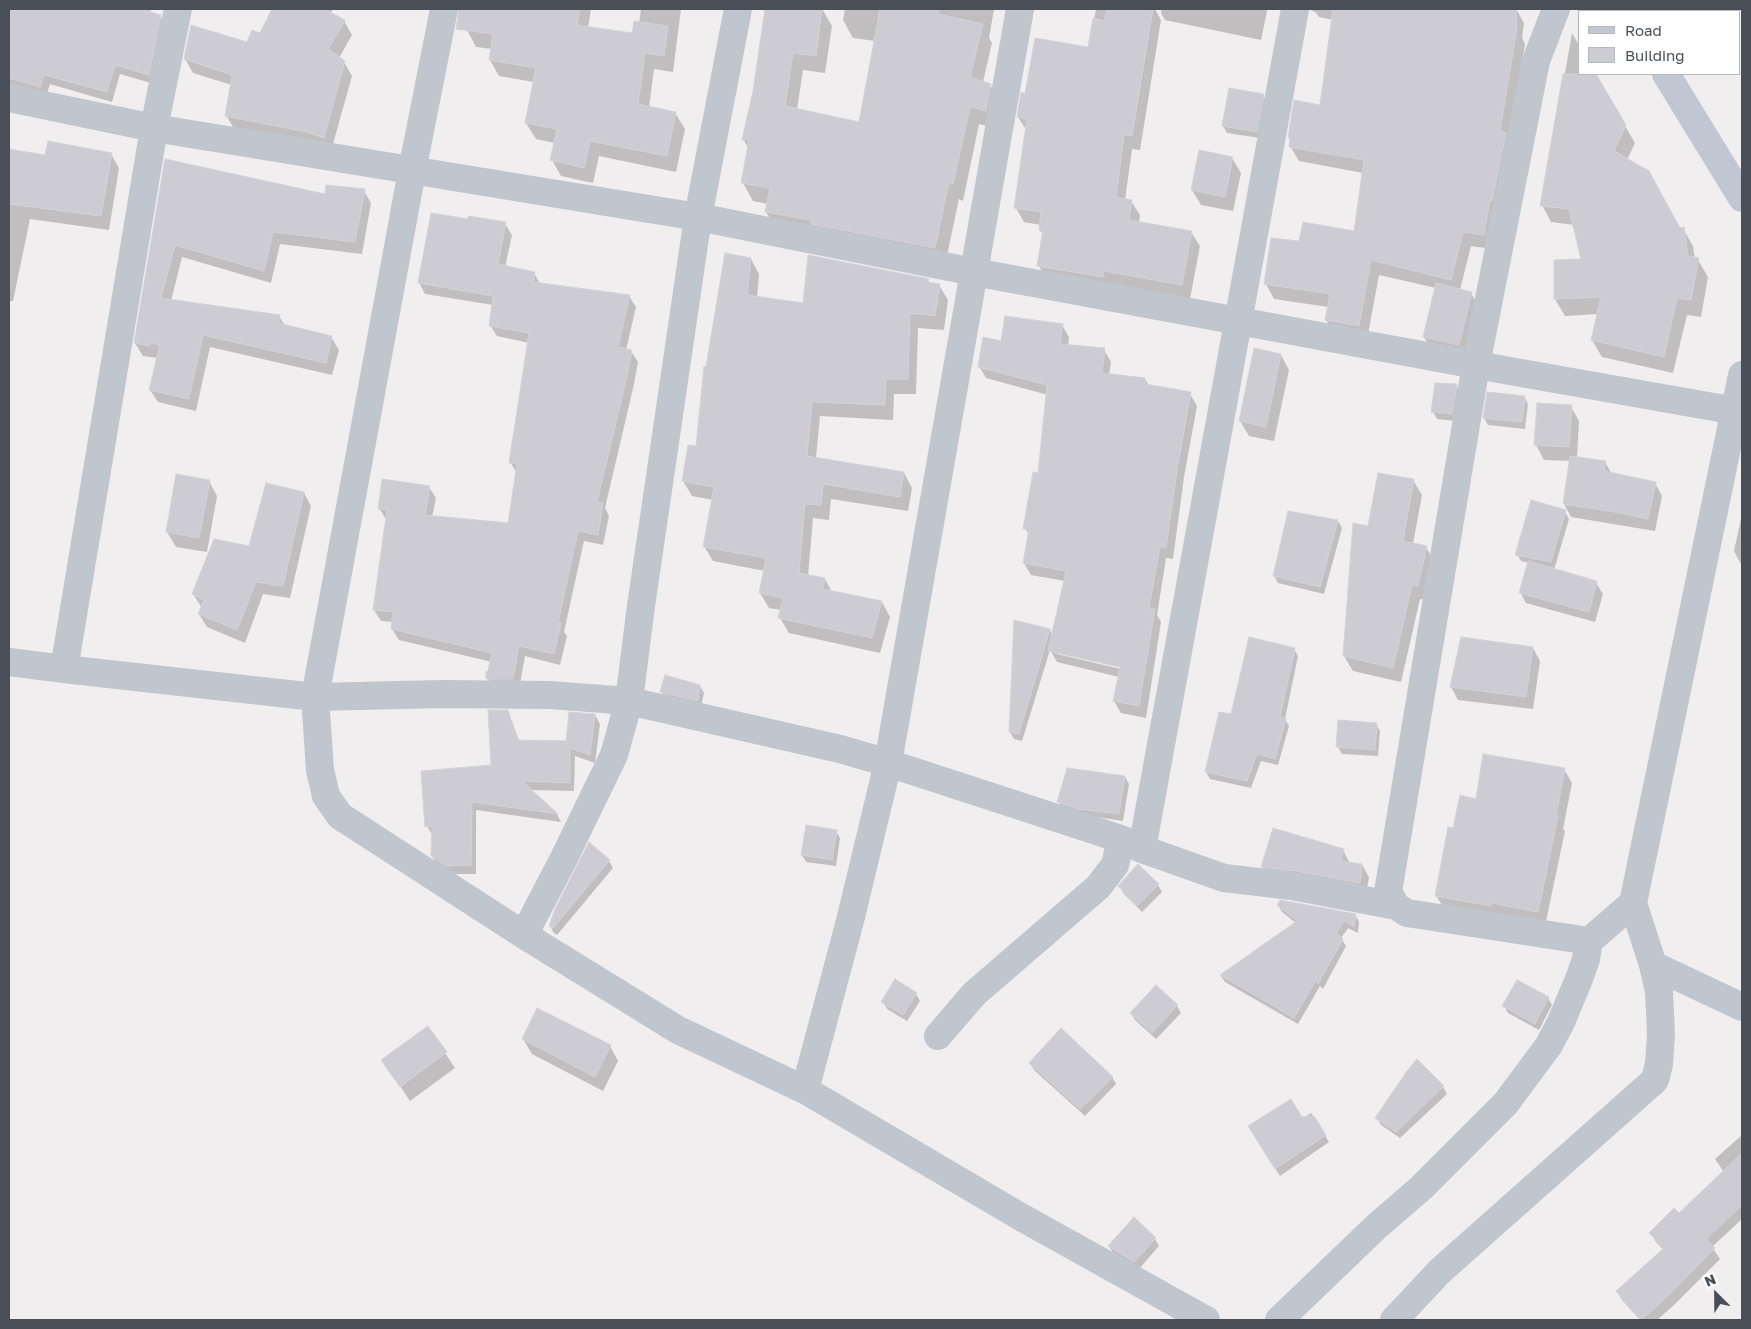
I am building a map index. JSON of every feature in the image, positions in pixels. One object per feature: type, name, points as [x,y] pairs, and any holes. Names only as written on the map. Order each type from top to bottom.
[{"type":"street","points":[[64,669],[154,128],[178,9]]},
{"type":"street","points":[[444,9],[412,171],[315,697],[320,770],[326,796],[340,816],[524,935],[678,1030],[805,1090],[1021,1217],[1206,1320]]},
{"type":"street","points":[[524,935],[614,755],[630,701],[640,606],[698,217],[738,9]]},
{"type":"street","points":[[805,1090],[851,917],[888,762],[1020,9]]},
{"type":"street","points":[[938,1036],[974,994],[1098,887],[1132,844],[1239,320],[1295,9]]},
{"type":"street","points":[[1396,906],[1388,892],[1476,365],[1536,61],[1556,9]]},
{"type":"street","points":[[1667,75],[1742,198]]},
{"type":"street","points":[[9,98],[154,128],[698,217],[974,272],[1476,365],[1738,411]]},
{"type":"street","points":[[1394,1320],[1440,1271],[1655,1080],[1659,1064],[1659,992],[1653,966],[1633,903],[1738,411],[1742,375]]},
{"type":"street","points":[[9,662],[315,697],[442,694],[550,695],[630,701],[840,749],[888,762],[1132,844],[1224,878],[1292,886],[1396,906],[1407,913],[1588,941]]},
{"type":"street","points":[[1279,1320],[1377,1226],[1421,1188],[1506,1103],[1549,1045],[1561,1022],[1580,980],[1586,960],[1588,941],[1633,903]]},
{"type":"street","points":[[1653,966],[1742,1008]]},
{"type":"building","points":[[9,9],[140,9],[161,15],[149,75],[115,65],[107,92],[44,75],[40,87],[9,78]]},
{"type":"building","points":[[272,9],[324,9],[345,20],[328,49],[345,61],[324,138],[307,132],[225,116],[232,75],[184,59],[191,25],[247,42],[252,30],[260,33]]},
{"type":"building","points":[[459,9],[580,9],[577,25],[632,33],[634,21],[668,26],[664,56],[645,53],[638,104],[676,112],[667,156],[590,141],[584,168],[550,160],[557,129],[525,123],[536,68],[489,60],[493,34],[456,29]]},
{"type":"building","points":[[765,9],[822,9],[816,56],[793,53],[785,106],[859,122],[880,9],[939,9],[938,14],[983,24],[970,77],[991,84],[986,111],[970,107],[953,184],[949,182],[935,248],[811,224],[811,220],[765,212],[770,188],[741,183],[749,140],[742,140],[753,91]]},
{"type":"building","points":[[1107,9],[1153,9],[1132,136],[1124,135],[1116,197],[1132,200],[1129,220],[1192,231],[1182,285],[1104,271],[1103,277],[1037,266],[1043,230],[1039,230],[1041,212],[1014,208],[1027,119],[1017,117],[1021,92],[1025,94],[1035,38],[1088,47],[1093,18],[1104,21]]},
{"type":"building","points":[[1333,9],[1516,9],[1517,28],[1500,131],[1506,133],[1492,201],[1490,200],[1484,235],[1463,232],[1451,280],[1371,260],[1359,326],[1325,320],[1330,294],[1264,284],[1271,238],[1299,241],[1303,222],[1354,231],[1364,160],[1289,147],[1290,138],[1288,137],[1294,100],[1320,105]]},
{"type":"building","points":[[1563,74],[1597,75],[1626,125],[1614,151],[1649,171],[1680,228],[1684,227],[1688,256],[1699,258],[1691,300],[1677,298],[1664,357],[1591,340],[1601,297],[1554,299],[1554,260],[1581,259],[1569,209],[1540,206]]},
{"type":"building","points":[[1229,88],[1264,94],[1257,132],[1222,126]]},
{"type":"building","points":[[48,141],[112,153],[101,216],[9,204],[9,149],[45,155]]},
{"type":"building","points":[[1199,150],[1233,157],[1225,197],[1191,190]]},
{"type":"building","points":[[165,159],[325,194],[326,185],[365,189],[355,242],[273,232],[264,271],[175,245],[161,298],[280,315],[278,323],[332,336],[326,363],[203,335],[189,399],[149,390],[160,345],[150,343],[150,346],[134,343]]},
{"type":"building","points":[[431,213],[468,219],[468,216],[506,222],[498,264],[535,272],[533,282],[630,295],[618,347],[632,350],[597,502],[603,503],[598,535],[578,531],[558,623],[561,623],[554,654],[519,646],[513,679],[486,679],[486,672],[488,671],[492,653],[391,629],[393,612],[373,610],[387,510],[378,509],[382,479],[430,486],[425,515],[508,523],[517,464],[509,463],[529,333],[489,326],[493,296],[418,283]]},
{"type":"building","points":[[725,253],[751,258],[747,295],[803,303],[808,255],[929,279],[928,282],[940,284],[935,316],[910,313],[908,379],[886,379],[885,405],[812,402],[807,456],[904,472],[900,497],[823,484],[821,505],[805,504],[799,573],[825,578],[823,589],[882,601],[872,638],[778,618],[783,598],[759,593],[766,558],[703,547],[714,487],[682,481],[688,445],[696,446],[704,366],[706,367]]},
{"type":"building","points":[[1436,283],[1472,292],[1459,345],[1423,337]]},
{"type":"building","points":[[1005,316],[1063,324],[1060,344],[1105,348],[1102,373],[1145,378],[1145,384],[1191,392],[1166,548],[1160,547],[1149,608],[1155,609],[1139,706],[1113,701],[1120,667],[1048,651],[1066,571],[1023,563],[1029,529],[1023,529],[1033,472],[1038,473],[1047,385],[978,367],[983,337],[1001,341]]},
{"type":"building","points":[[1254,348],[1281,354],[1266,427],[1239,421]]},
{"type":"building","points":[[1435,383],[1457,384],[1452,414],[1431,412]]},
{"type":"building","points":[[1487,392],[1525,396],[1522,422],[1483,418]]},
{"type":"building","points":[[1537,403],[1572,405],[1569,447],[1534,445]]},
{"type":"building","points":[[1570,456],[1606,461],[1604,471],[1656,482],[1648,519],[1563,504]]},
{"type":"building","points":[[1378,473],[1414,479],[1403,541],[1427,546],[1418,586],[1412,585],[1393,668],[1343,656],[1353,523],[1368,526]]},
{"type":"building","points":[[176,474],[210,480],[199,538],[166,532]]},
{"type":"building","points":[[266,483],[304,492],[283,586],[256,582],[237,630],[198,614],[204,600],[192,594],[214,539],[249,546]]},
{"type":"building","points":[[1531,500],[1566,510],[1551,562],[1515,555]]},
{"type":"building","points":[[1288,511],[1338,520],[1320,587],[1273,576]]},
{"type":"building","points":[[1528,561],[1597,581],[1589,612],[1519,593]]},
{"type":"building","points":[[1014,620],[1050,629],[1019,734],[1009,732]]},
{"type":"building","points":[[1249,637],[1295,648],[1280,717],[1286,718],[1275,759],[1257,754],[1247,781],[1205,772],[1219,712],[1231,714]]},
{"type":"building","points":[[1461,637],[1533,647],[1526,697],[1450,687]]},
{"type":"building","points":[[665,675],[700,685],[698,701],[660,692]]},
{"type":"building","points":[[488,710],[508,710],[517,740],[566,741],[569,712],[595,714],[590,755],[570,748],[570,783],[522,781],[558,814],[472,802],[471,865],[446,866],[431,856],[432,826],[425,827],[421,771],[491,765]]},
{"type":"building","points":[[1338,720],[1377,723],[1375,750],[1336,747]]},
{"type":"building","points":[[1483,754],[1565,768],[1556,816],[1558,816],[1538,912],[1491,903],[1491,906],[1435,896],[1448,827],[1453,828],[1460,795],[1476,799]]},
{"type":"building","points":[[1067,768],[1125,776],[1119,814],[1078,809],[1057,802]]},
{"type":"building","points":[[806,825],[837,830],[832,860],[801,855]]},
{"type":"building","points":[[1273,828],[1344,849],[1341,861],[1362,864],[1360,883],[1261,867]]},
{"type":"building","points":[[589,842],[610,860],[553,928],[549,926],[555,909]]},
{"type":"building","points":[[1138,864],[1159,884],[1137,906],[1118,886]]},
{"type":"building","points":[[1280,900],[1356,914],[1354,927],[1344,921],[1336,933],[1343,939],[1318,984],[1316,980],[1294,1018],[1220,975],[1297,921],[1277,905]]},
{"type":"building","points":[[895,979],[917,993],[903,1015],[881,1002]]},
{"type":"building","points":[[1517,980],[1549,997],[1535,1024],[1502,1006]]},
{"type":"building","points":[[1156,985],[1178,1005],[1152,1033],[1130,1013]]},
{"type":"building","points":[[537,1008],[611,1045],[595,1077],[522,1039]]},
{"type":"building","points":[[428,1026],[447,1052],[400,1087],[381,1060]]},
{"type":"building","points":[[1061,1028],[1113,1077],[1080,1109],[1029,1063]]},
{"type":"building","points":[[1417,1059],[1444,1086],[1396,1132],[1375,1118]]},
{"type":"building","points":[[1291,1099],[1302,1117],[1314,1116],[1326,1135],[1275,1169],[1248,1126]]},
{"type":"building","points":[[1742,1153],[1742,1205],[1706,1239],[1715,1248],[1669,1295],[1641,1320],[1616,1291],[1664,1248],[1649,1233],[1674,1208],[1679,1213]]},
{"type":"building","points":[[1134,1217],[1156,1238],[1134,1262],[1108,1246]]}]
